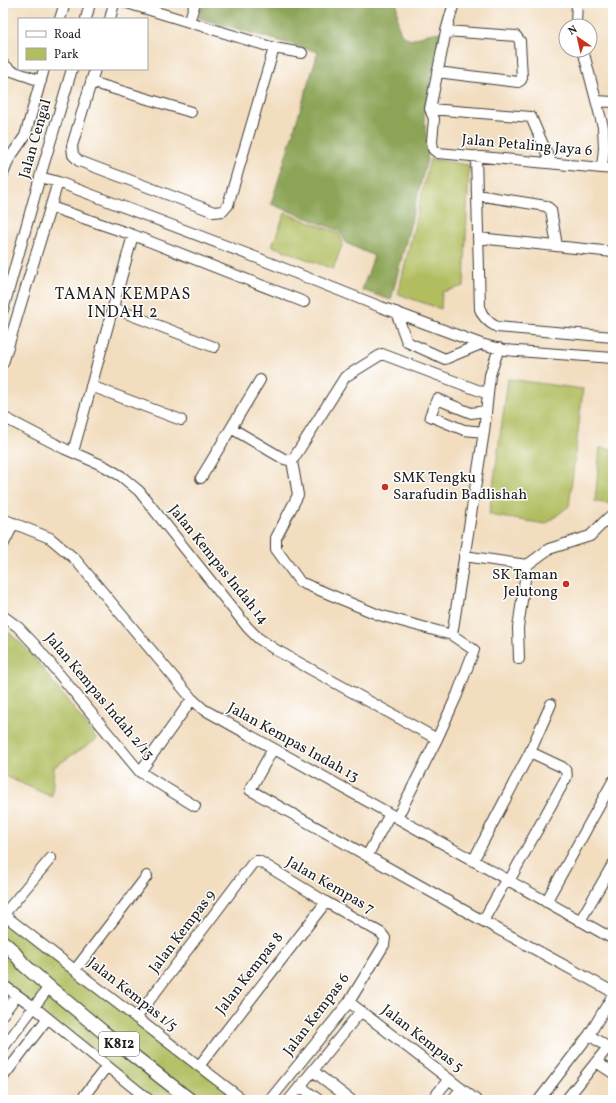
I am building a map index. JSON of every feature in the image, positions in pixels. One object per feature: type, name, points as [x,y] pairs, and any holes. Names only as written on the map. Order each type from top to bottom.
[{"type":"main road","name":"K812","points":[[3,942],[12,950],[24,965],[49,987],[190,1100]]},
{"type":"main road","name":"K812","points":[[3,953],[24,965]]},
{"type":"street","points":[[60,18],[64,3]]},
{"type":"street","points":[[86,18],[90,3]]},
{"type":"street","points":[[110,18],[114,3]]},
{"type":"street","points":[[127,3],[146,6],[189,22],[274,48],[302,53]]},
{"type":"street","points":[[189,22],[195,3]]},
{"type":"street","points":[[454,3],[446,31],[430,109],[531,117],[551,163]]},
{"type":"street","points":[[576,18],[577,3]]},
{"type":"street","points":[[437,72],[518,82],[522,78],[520,41],[516,36],[446,31]]},
{"type":"street","points":[[95,70],[72,146],[73,155],[79,161],[214,212],[223,211],[228,205],[274,48]]},
{"type":"street","points":[[585,58],[603,127],[604,148],[602,168]]},
{"type":"street","points":[[3,64],[12,70],[41,81]]},
{"type":"street","points":[[3,174],[9,159],[25,136],[44,70]]},
{"type":"street","name":"Jalan Cengal","points":[[3,310],[72,70]]},
{"type":"street","points":[[91,82],[191,112]]},
{"type":"street","points":[[597,101],[613,102]]},
{"type":"street","name":"Jalan Petaling Jaya 6","points":[[430,109],[434,119],[432,141],[433,149],[438,153],[613,169]]},
{"type":"street","points":[[476,156],[480,309],[486,320],[501,328],[613,337]]},
{"type":"street","points":[[40,177],[58,182],[481,344],[504,350],[613,358]]},
{"type":"street","points":[[3,363],[58,182]]},
{"type":"street","points":[[477,195],[549,207],[551,210],[557,246]]},
{"type":"street","points":[[51,207],[133,236],[304,302]]},
{"type":"street","points":[[72,452],[133,236]]},
{"type":"street","points":[[478,238],[613,252]]},
{"type":"street","points":[[113,308],[214,347]]},
{"type":"street","points":[[396,312],[407,342],[445,358],[481,344]]},
{"type":"street","points":[[452,635],[484,432],[490,376],[499,348]]},
{"type":"street","points":[[367,856],[394,816],[437,739],[457,695],[474,650],[452,635],[379,615],[300,582],[276,549],[276,538],[298,495],[292,461],[345,377],[382,354],[488,394]]},
{"type":"street","points":[[201,478],[260,380]]},
{"type":"street","points":[[91,386],[180,420]]},
{"type":"street","points":[[484,432],[464,430],[430,416],[437,399],[472,413],[486,411]]},
{"type":"street","name":"Jalan Kempas Indah 14","points":[[3,417],[72,452],[104,466],[121,476],[139,491],[248,628],[258,638],[276,650],[437,739]]},
{"type":"street","points":[[231,428],[284,459],[292,461]]},
{"type":"street","points":[[464,556],[527,565],[550,549],[590,536],[608,518],[613,518]]},
{"type":"street","name":"Jalan Kempas Indah 13","points":[[3,519],[50,538],[76,559],[192,699],[203,709],[613,940]]},
{"type":"street","points":[[3,545],[14,523]]},
{"type":"street","points":[[519,659],[518,628],[527,565]]},
{"type":"street","name":"Jalan Kempas Indah 2/13","points":[[3,616],[18,627],[35,645],[140,772],[195,806]]},
{"type":"street","points":[[140,772],[192,699]]},
{"type":"street","points":[[473,861],[530,752],[551,704]]},
{"type":"street","points":[[273,749],[250,790],[613,994],[589,1035],[539,1100]]},
{"type":"street","points":[[483,921],[508,881],[566,778],[566,770],[562,767],[530,752]]},
{"type":"street","points":[[546,902],[613,783]]},
{"type":"street","points":[[4,914],[51,858]]},
{"type":"street","name":"Jalan Kempas 7","points":[[252,864],[259,861],[380,933],[385,938],[384,945]]},
{"type":"street","name":"Jalan Kempas 9","points":[[136,1018],[252,864]]},
{"type":"street","points":[[580,921],[613,864]]},
{"type":"street","points":[[75,970],[147,876]]},
{"type":"street","name":"Jalan Kempas 8","points":[[198,1066],[326,902]]},
{"type":"street","name":"Jalan Kempas 1/5","points":[[4,914],[243,1100]]},
{"type":"street","name":"Jalan Kempas 6","points":[[270,1100],[349,1002],[384,945]]},
{"type":"street","points":[[3,985],[34,1007],[149,1100]]},
{"type":"street","points":[[3,1048],[49,987]]},
{"type":"street","points":[[3,1014],[17,995]]},
{"type":"street","name":"Jalan Kempas 5","points":[[349,1002],[476,1100]]},
{"type":"street","points":[[289,1100],[361,1011]]},
{"type":"street","points":[[3,1077],[47,1019]]},
{"type":"street","points":[[566,1100],[596,1062],[610,1049],[589,1035]]},
{"type":"street","points":[[596,1062],[613,1073]]},
{"type":"street","points":[[81,1100],[107,1066]]},
{"type":"street","points":[[313,1071],[351,1100]]},
{"type":"street","points":[[432,1100],[449,1079]]},
{"type":"street","points":[[300,1086],[319,1100]]},
{"type":"street","points":[[452,1100],[462,1089]]},
{"type":"green space","points":[[203,3],[397,3],[398,26],[402,35],[411,40],[428,34],[441,32],[424,115],[428,155],[391,300],[362,290],[374,256],[346,243],[340,231],[271,204],[318,52],[199,18]]},
{"type":"green space","points":[[430,159],[469,165],[464,286],[442,292],[441,309],[398,294]]},
{"type":"green space","points":[[285,213],[339,233],[343,243],[333,269],[272,246]]},
{"type":"green space","points":[[508,379],[583,389],[569,506],[546,524],[489,515]]},
{"type":"green space","points":[[600,448],[613,449],[613,504],[595,502]]},
{"type":"green space","points":[[3,627],[29,651],[97,739],[54,767],[52,797],[3,775]]},
{"type":"green space","points":[[3,914],[243,1100],[149,1100],[3,985],[3,953],[20,962],[3,942]]},
{"type":"place","name":"SMK Tengku Sarafudin Badlishah","points":[[385,487]]},
{"type":"place","name":"SK Taman Jelutong","points":[[566,584]]},
{"type":"district","name":"TAMAN KEMPAS INDAH 2","points":[[123,304]]}]
